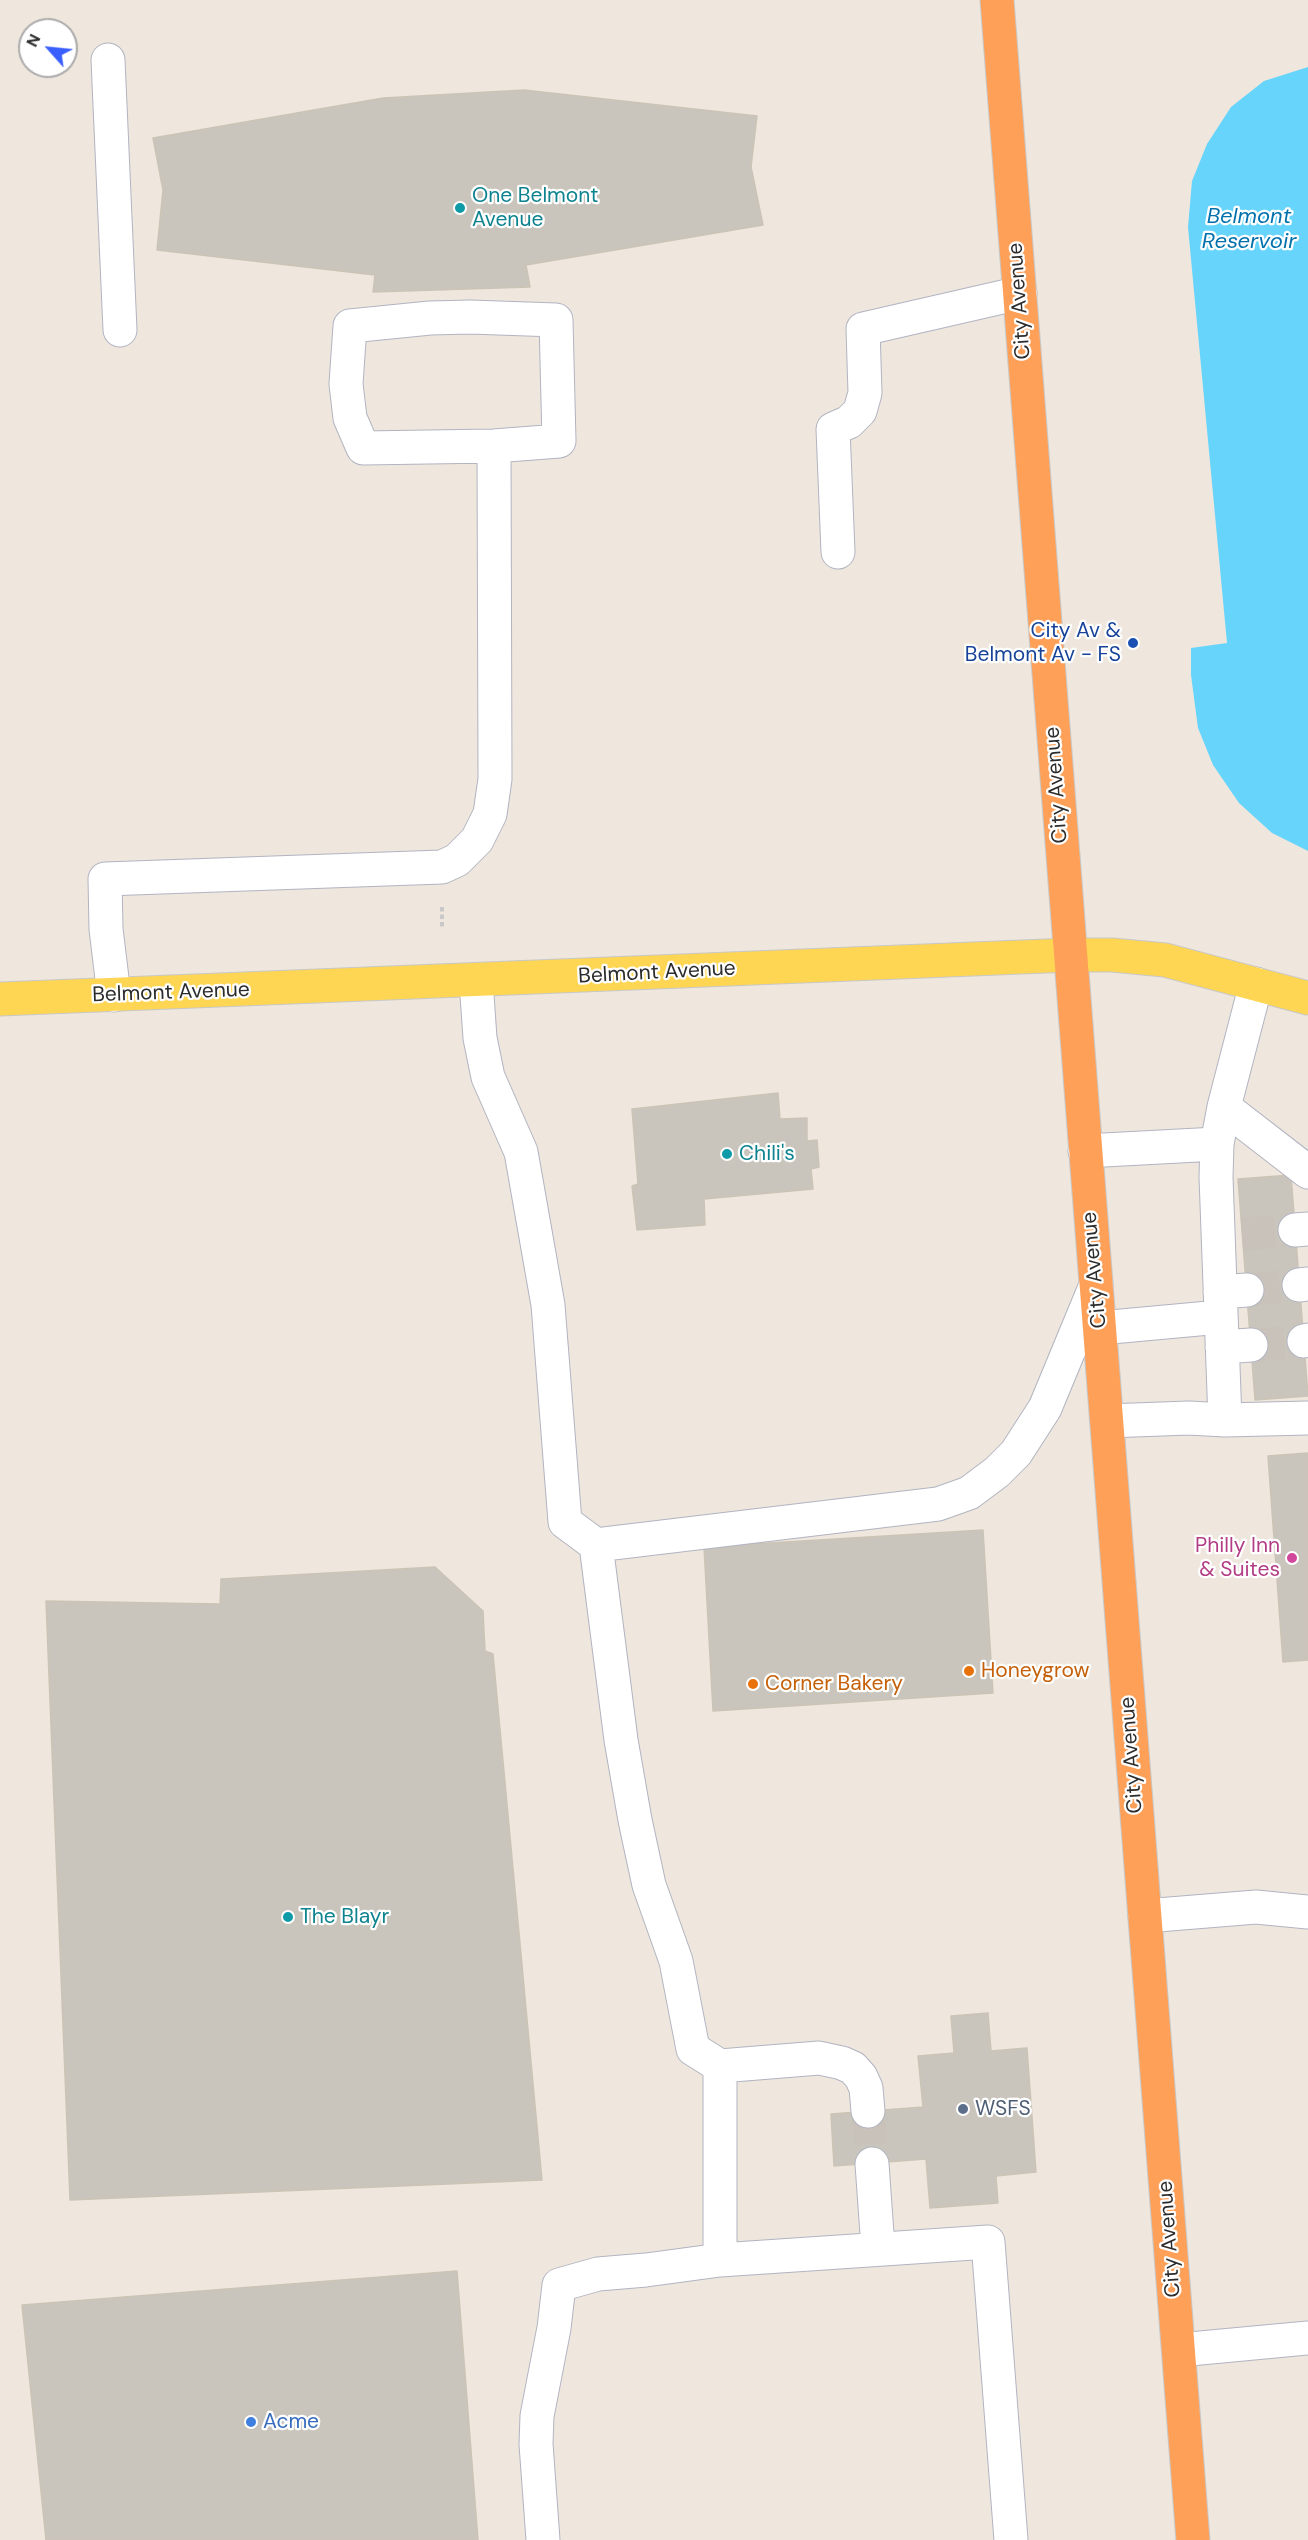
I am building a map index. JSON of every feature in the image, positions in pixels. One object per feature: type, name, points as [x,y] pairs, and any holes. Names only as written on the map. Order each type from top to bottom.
[{"type":"highway","name":"City Avenue","points":[[997,0],[1193,2540]]},
{"type":"main road","name":"Belmont Avenue","points":[[0,999],[1070,955],[1112,955],[1165,960],[1308,998]]},
{"type":"lane","points":[[108,60],[120,330]]},
{"type":"lane","points":[[838,552],[833,429],[849,422],[860,411],[865,393],[863,328],[1020,293]]},
{"type":"lane","points":[[430,318],[556,320],[559,441],[494,446],[363,448],[350,418],[346,384],[350,326],[430,318]]},
{"type":"lane","points":[[114,995],[106,929],[105,879],[442,867],[456,860],[477,840],[490,814],[495,779],[494,446]]},
{"type":"lane","points":[[476,981],[480,1038],[488,1077],[521,1152],[548,1305],[565,1522],[596,1545],[938,1504],[969,1492],[997,1472],[1016,1453],[1045,1408],[1096,1285]]},
{"type":"lane","points":[[1225,1420],[1232,1318],[1230,1235],[1218,1144],[1224,1107],[1256,984]]},
{"type":"lane","points":[[1224,1107],[1308,1172]]},
{"type":"lane","points":[[1085,1150],[1218,1144]]},
{"type":"lane","points":[[1100,1328],[1232,1318]]},
{"type":"lane","points":[[1107,1421],[1308,1418]]},
{"type":"lane","points":[[596,1545],[621,1740],[649,1885],[676,1961],[693,2049],[720,2066],[830,2058],[853,2068],[861,2077],[866,2088],[867,2111]]},
{"type":"lane","points":[[1145,1916],[1256,1907],[1308,1912]]},
{"type":"lane","points":[[720,2066],[720,2260]]},
{"type":"lane","points":[[872,2164],[878,2248]]},
{"type":"lane","points":[[543,2540],[536,2444],[537,2416],[554,2328],[559,2285],[598,2274],[720,2260],[988,2242],[1011,2540]]},
{"type":"lane","points":[[1179,2350],[1308,2338]]},
{"type":"water","name":"Belmont Reservoir","points":[[1308,67],[1308,851],[1272,833],[1239,803],[1213,765],[1198,728],[1191,675],[1191,648],[1227,643],[1188,227],[1192,181],[1207,144],[1231,107],[1264,81]]},
{"type":"building","name":"One Belmont Avenue","points":[[524,90],[757,116],[751,167],[763,225],[526,265],[530,287],[373,292],[375,275],[157,250],[163,190],[153,138],[383,98]]},
{"type":"building","name":"Chili's","points":[[778,1093],[780,1119],[807,1118],[807,1141],[817,1140],[819,1167],[811,1169],[813,1189],[704,1199],[705,1225],[637,1230],[632,1186],[638,1184],[632,1109]]},
{"type":"building","points":[[1291,1175],[1308,1396],[1255,1400],[1238,1179]]},
{"type":"building","name":"Philly Inn & Suites","points":[[1308,1453],[1308,1660],[1283,1662],[1268,1456]]},
{"type":"building","points":[[983,1530],[993,1693],[713,1711],[704,1547]]},
{"type":"building","name":"The Blayr","points":[[435,1567],[483,1611],[485,1651],[493,1654],[542,2180],[70,2200],[46,1601],[220,1604],[221,1579]]},
{"type":"building","name":"WSFS","points":[[988,2013],[991,2051],[1027,2048],[1036,2172],[996,2176],[998,2203],[930,2208],[926,2159],[834,2166],[831,2114],[923,2107],[918,2056],[954,2053],[951,2016]]},
{"type":"building","name":"Acme","points":[[457,2271],[478,2540],[46,2540],[22,2305]]},
{"type":"tunnel","points":[[1242,1234],[1295,1230]]},
{"type":"tunnel","points":[[1247,1290],[1299,1285]]},
{"type":"tunnel","points":[[1251,1345],[1304,1341]]},
{"type":"tunnel","points":[[868,2111],[872,2164]]},
{"type":"place","name":"One Belmont Avenue","points":[[460,208]]},
{"type":"place","name":"City Av & Belmont Av - FS","points":[[1133,643]]},
{"type":"place","name":"Chili's","points":[[727,1154]]},
{"type":"place","name":"Philly Inn & Suites","points":[[1292,1558]]},
{"type":"place","name":"Honeygrow","points":[[969,1671]]},
{"type":"place","name":"Corner Bakery","points":[[753,1684]]},
{"type":"place","name":"The Blayr","points":[[288,1917]]},
{"type":"place","name":"WSFS","points":[[963,2109]]},
{"type":"place","name":"Acme","points":[[251,2422]]}]
